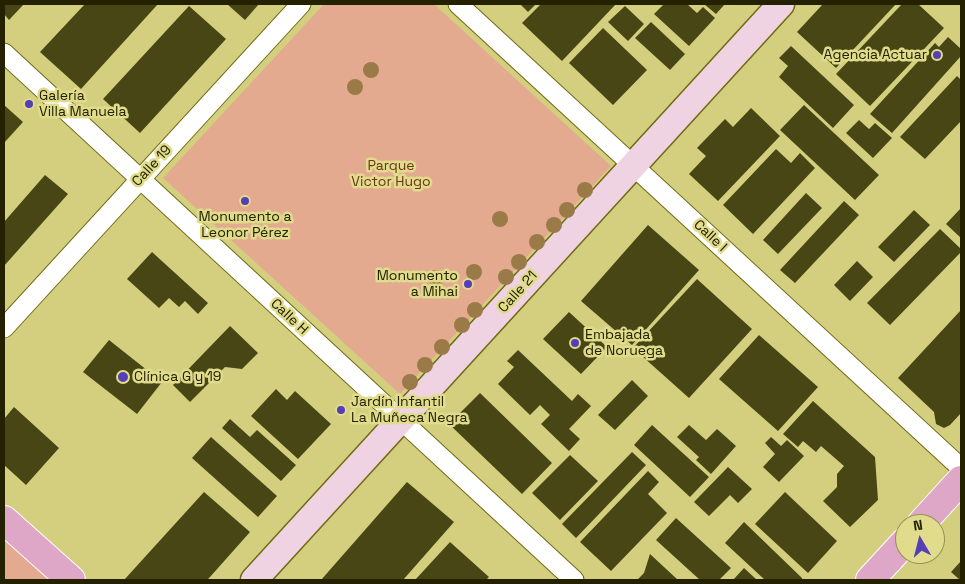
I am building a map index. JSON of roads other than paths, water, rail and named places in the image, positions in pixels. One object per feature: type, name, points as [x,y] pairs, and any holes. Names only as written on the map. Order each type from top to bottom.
[{"type":"main road","points":[[931,514],[961,480]]},
{"type":"main road","points":[[4,520],[71,580]]},
{"type":"main road","points":[[870,580],[895,553]]},
{"type":"street","name":"Calle 19","points":[[4,328],[301,4]]},
{"type":"street","name":"Calle I","points":[[458,4],[961,468]]},
{"type":"street","name":"Calle 21","points":[[254,580],[781,4]]},
{"type":"street","name":"Calle H","points":[[4,53],[574,580]]},
{"type":"place","name":"Agencia Actuar","points":[[937,55]]},
{"type":"place","name":"Galería Villa Manuela","points":[[29,104]]},
{"type":"place","name":"Monumento a Leonor Pérez","points":[[245,201]]},
{"type":"place","name":"Monumento a Mihai","points":[[468,284]]},
{"type":"place","name":"Embajada de Noruega","points":[[575,343]]},
{"type":"place","name":"Clínica G y 19","points":[[123,377]]},
{"type":"place","name":"Jardín Infantil La Muñeca Negra","points":[[341,410]]},
{"type":"park label","name":"Parque Victor Hugo","points":[[391,174]]}]
